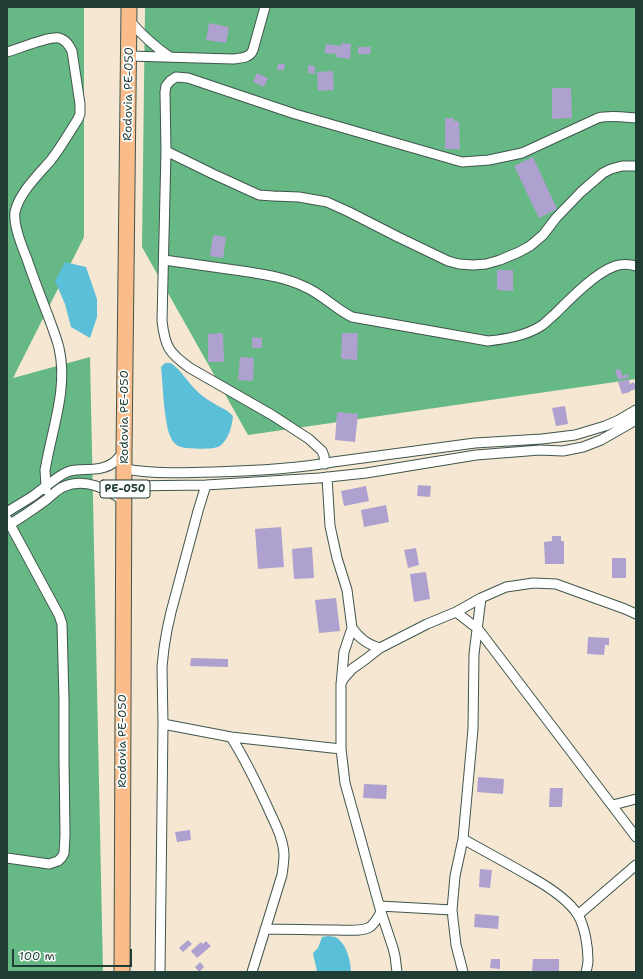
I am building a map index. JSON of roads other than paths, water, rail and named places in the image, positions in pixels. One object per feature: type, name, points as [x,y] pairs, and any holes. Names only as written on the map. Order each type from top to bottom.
[{"type":"main road","name":"Rodovia PE-050","points":[[122,972],[124,452],[129,13]]},
{"type":"street","points":[[129,56],[233,59],[245,58],[252,53],[265,7]]},
{"type":"street","points":[[129,13],[156,47],[170,57]]},
{"type":"street","points":[[7,54],[47,39],[58,38],[64,40],[69,45],[72,52],[80,104],[80,114],[78,119],[51,159],[24,192],[15,213],[21,244],[59,348],[61,392],[46,465],[45,476],[48,499]]},
{"type":"street","points":[[397,972],[395,956],[380,909],[345,782],[341,749],[341,685],[344,652],[352,628],[347,590],[337,558],[330,526],[324,456],[322,451],[309,439],[272,415],[177,359],[168,348],[166,342],[162,321],[166,151],[164,92],[170,81],[176,77],[188,78],[295,114],[462,162],[489,160],[522,153],[602,117],[636,118]]},
{"type":"street","points":[[166,151],[259,194],[273,196],[300,196],[328,202],[448,261],[459,264],[473,265],[486,264],[500,260],[530,246],[543,235],[556,218],[581,192],[603,173],[616,167],[636,166]]},
{"type":"street","points":[[164,260],[283,278],[304,286],[334,305],[343,313],[352,317],[488,341],[508,339],[528,333],[542,326],[601,273],[615,266],[630,264],[636,266]]},
{"type":"street","points":[[125,469],[139,472],[159,473],[260,470],[325,464],[476,443],[542,439],[575,435],[605,426],[636,410]]},
{"type":"street","points":[[125,486],[192,486],[327,477],[366,473],[476,455],[540,450],[563,450],[583,447],[601,440],[636,420]]},
{"type":"street","points":[[7,512],[28,499],[58,476],[71,471],[105,467],[113,463],[124,452]]},
{"type":"street","points":[[325,464],[327,477]]},
{"type":"street","points":[[87,484],[88,469]]},
{"type":"street","points":[[158,486],[159,473]]},
{"type":"street","points":[[192,486],[193,473]]},
{"type":"street","points":[[7,858],[49,864],[58,861],[62,858],[64,853],[65,835],[62,624],[59,615],[8,523],[48,499],[54,492],[62,487],[71,484],[87,484],[105,489],[124,501]]},
{"type":"street","points":[[160,972],[163,724],[162,667],[166,630],[206,485]]},
{"type":"street","points":[[341,685],[344,678],[352,669],[380,648],[506,587],[533,584],[556,584],[636,614]]},
{"type":"street","points":[[463,972],[456,945],[452,910],[455,876],[464,839],[472,729],[474,654],[482,598]]},
{"type":"street","points":[[456,612],[478,629],[636,837]]},
{"type":"street","points":[[352,628],[366,642],[380,648]]},
{"type":"street","points":[[163,724],[231,737],[341,749]]},
{"type":"street","points":[[231,737],[257,784],[279,832],[284,862],[282,875],[252,972]]},
{"type":"street","points":[[613,805],[636,799]]},
{"type":"street","points":[[464,839],[553,890],[562,897],[578,915],[584,931],[588,961],[586,972]]},
{"type":"street","points":[[578,915],[636,865]]},
{"type":"street","points":[[380,909],[452,910]]},
{"type":"street","points":[[265,929],[361,929],[372,926],[380,909]]},
{"type":"water","points":[[65,262],[86,267],[97,299],[97,317],[90,338],[71,327],[65,304],[55,281]]},
{"type":"water","points":[[165,363],[171,363],[199,393],[233,416],[228,436],[220,446],[207,449],[184,448],[177,445],[172,440],[167,427],[165,413],[161,367]]},
{"type":"water","points":[[328,936],[339,939],[345,947],[349,957],[351,972],[317,972],[313,953],[318,948],[322,937]]}]
